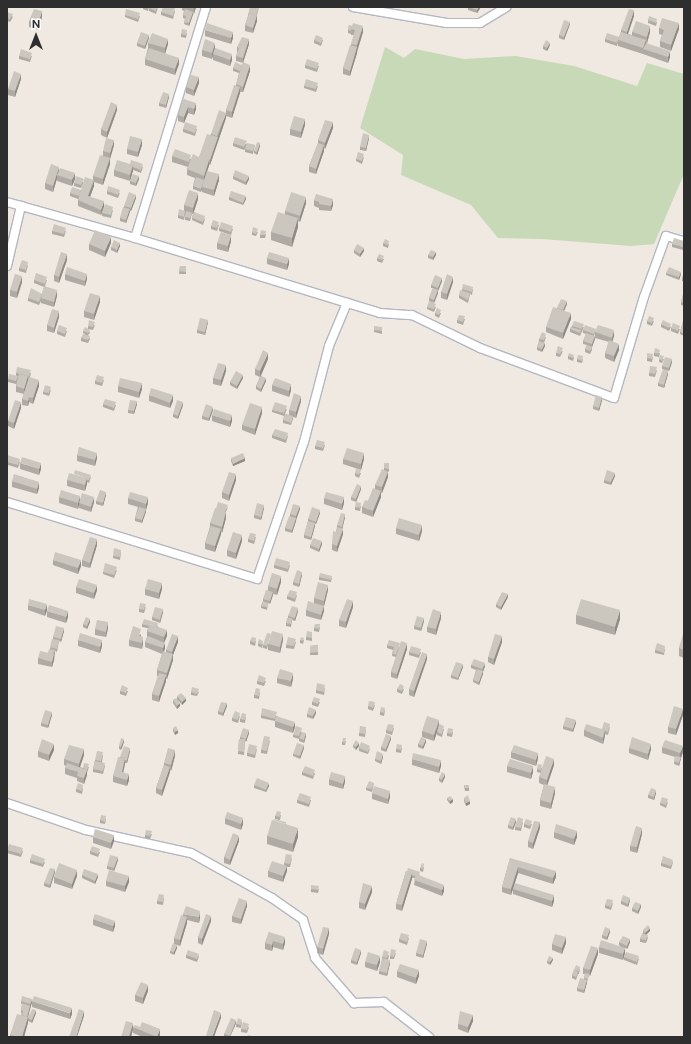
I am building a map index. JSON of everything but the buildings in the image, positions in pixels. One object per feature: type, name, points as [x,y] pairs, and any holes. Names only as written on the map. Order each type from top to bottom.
[{"type":"street","points":[[135,238],[206,7]]},
{"type":"street","points":[[353,7],[447,23],[480,23],[507,7]]},
{"type":"street","points":[[7,202],[135,238],[380,313],[412,315],[480,348],[614,398],[644,297],[666,236],[684,240]]},
{"type":"street","points":[[7,266],[21,206]]},
{"type":"street","points":[[7,502],[257,579],[304,442],[329,346],[347,303]]},
{"type":"street","points":[[7,803],[86,830],[191,853],[272,898],[303,920],[314,958],[354,1003],[384,1002],[429,1037]]},
{"type":"green space","points":[[385,47],[404,58],[415,49],[464,59],[516,56],[574,66],[637,86],[647,63],[684,74],[684,174],[654,244],[631,246],[542,239],[498,238],[471,205],[401,175],[403,155],[360,128]]}]
